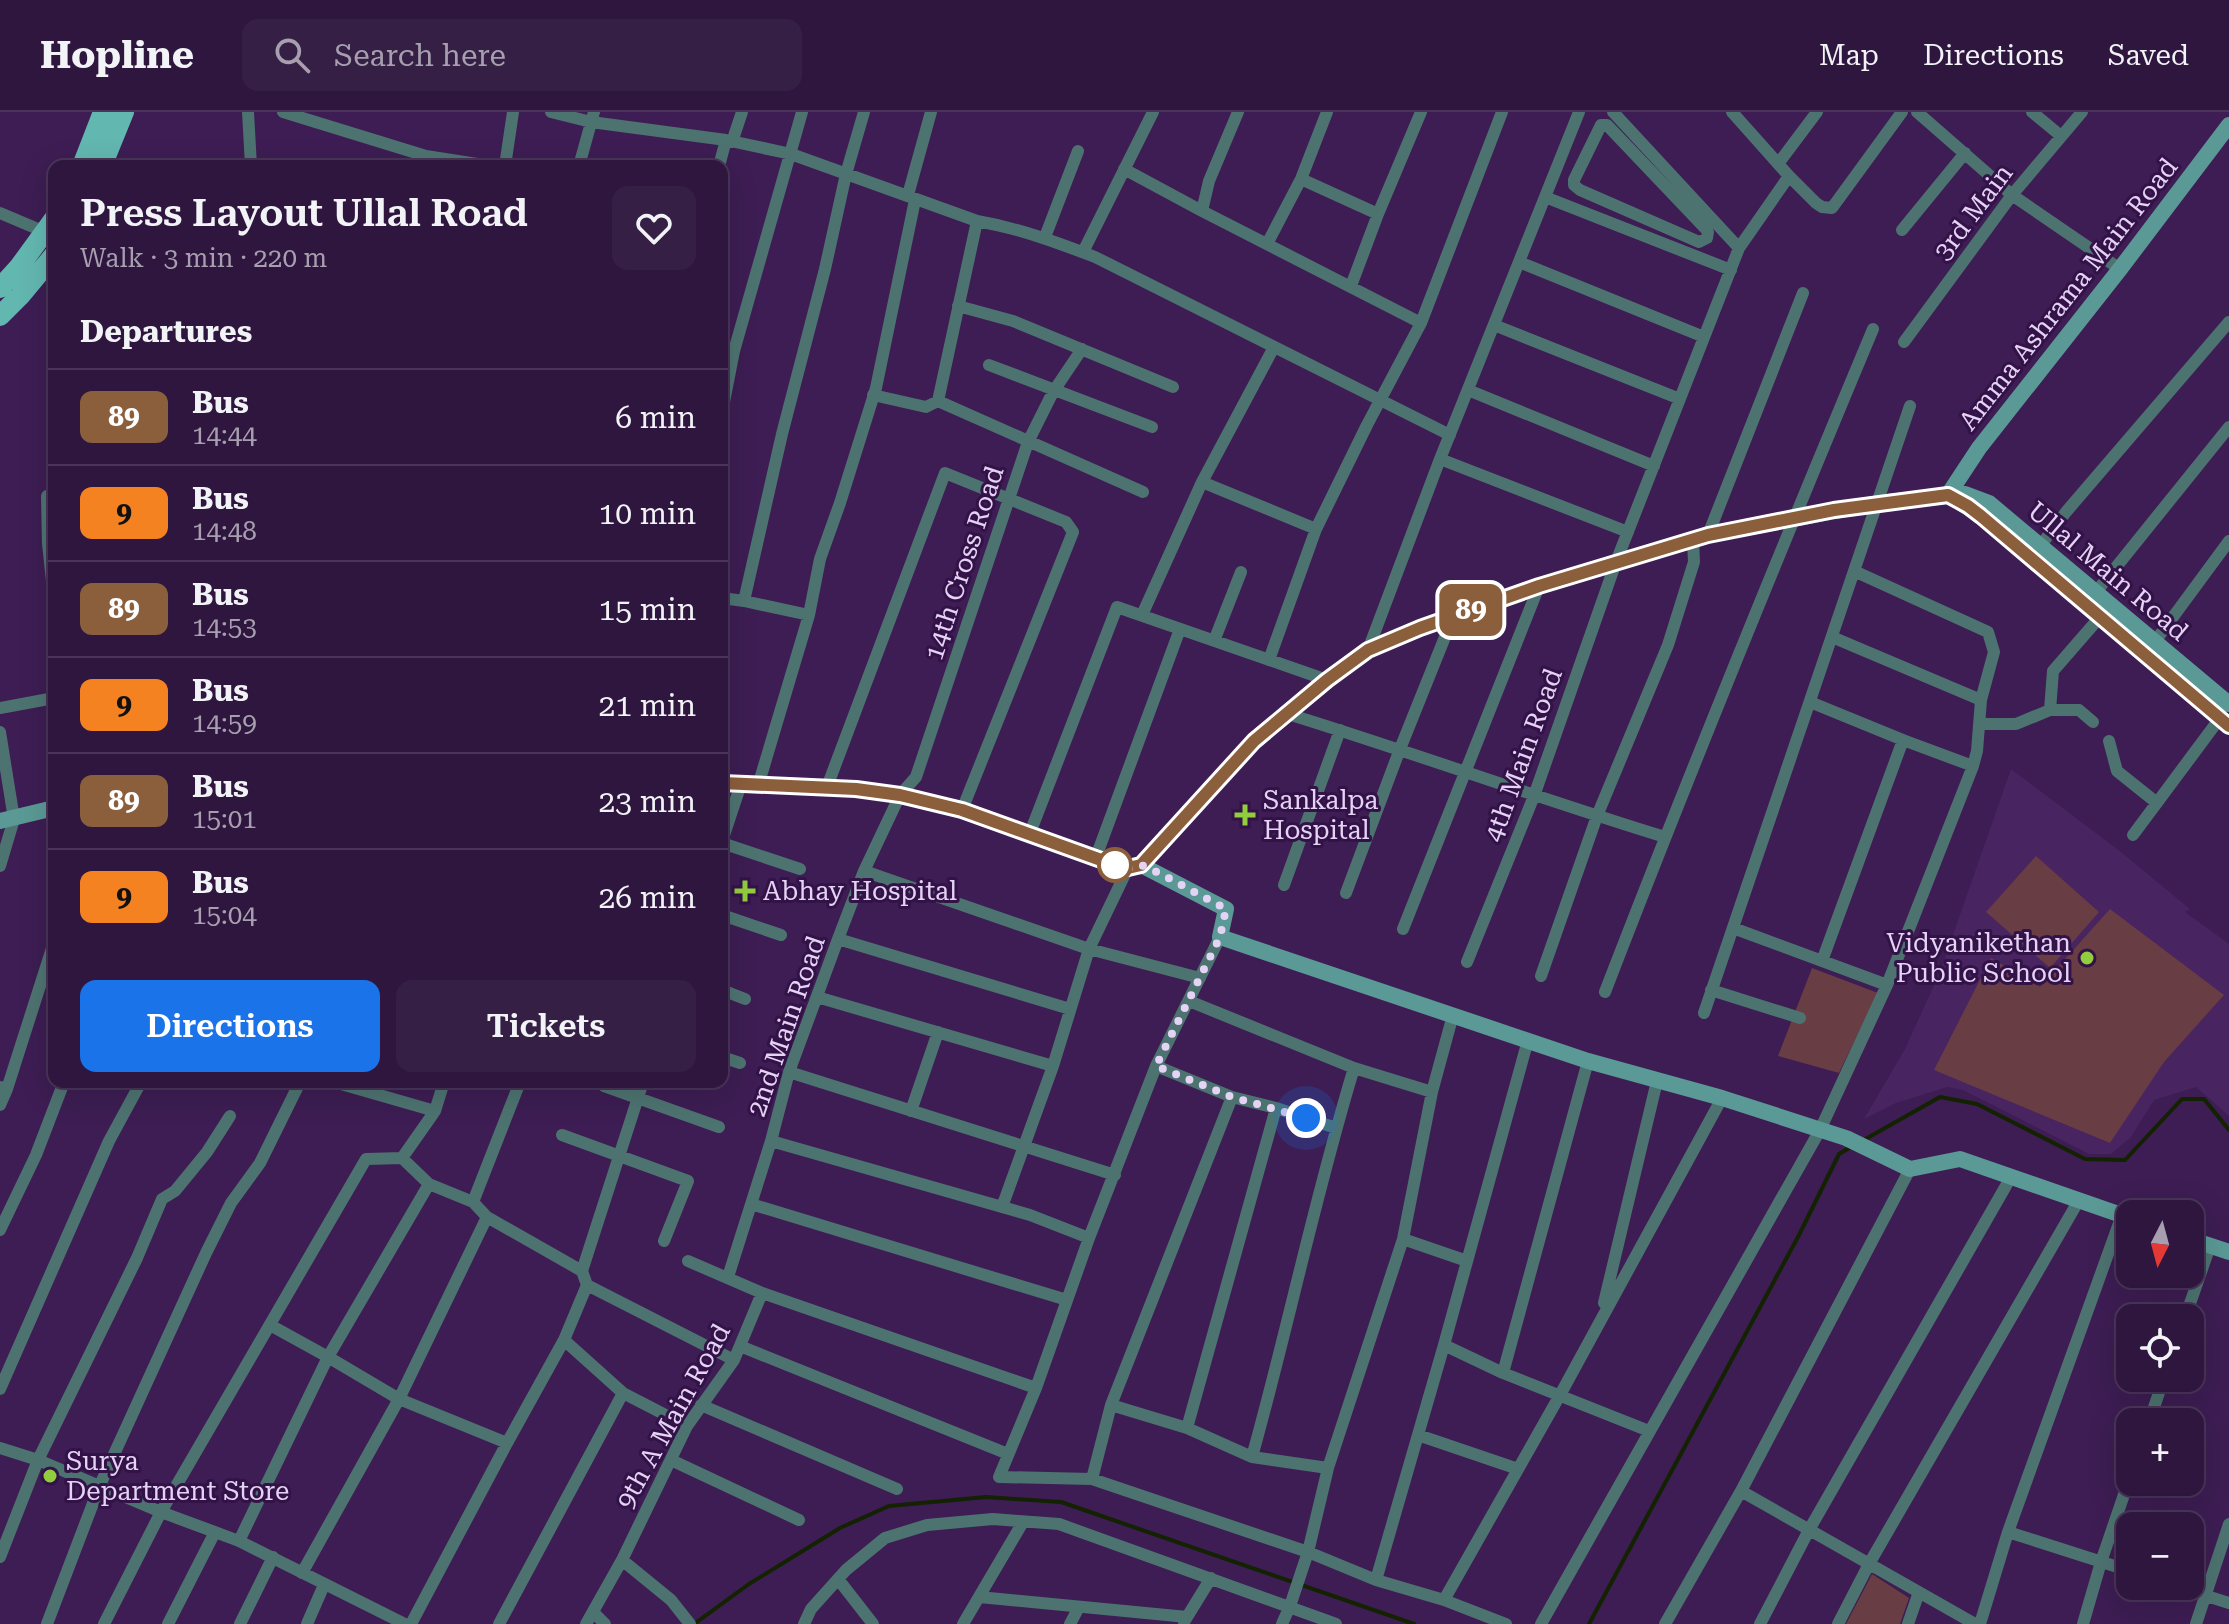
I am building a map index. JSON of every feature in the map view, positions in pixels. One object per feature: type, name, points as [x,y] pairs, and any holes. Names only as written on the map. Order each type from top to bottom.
[{"type":"main road","points":[[84,160],[103,112]]},
{"type":"main road","points":[[104,160],[124,112]]},
{"type":"main road","name":"Amma Ashrama Main Road","points":[[1948,495],[1979,448],[2227,133]]},
{"type":"main road","points":[[0,288],[48,227]]},
{"type":"main road","points":[[0,316],[48,267]]},
{"type":"main road","name":"Ullal Main Road","points":[[1134,866],[1254,741],[1368,650],[1539,586],[1701,537],[1878,503],[1965,494],[1989,503],[2096,592],[2150,648],[2226,716]]},
{"type":"main road","name":"Ullal Main Road","points":[[1948,495],[1981,516],[2100,617],[2150,648]]},
{"type":"main road","points":[[728,783],[827,787],[900,795],[962,810],[1115,865],[1134,866],[1161,874],[1226,909],[1220,937],[1588,1061],[1722,1098],[1846,1138],[1910,1169],[1960,1159],[2116,1213]]},
{"type":"main road","points":[[7,820],[48,810]]},
{"type":"main road","points":[[2204,1244],[2229,1252]]},
{"type":"street","points":[[248,112],[251,160]]},
{"type":"street","points":[[283,112],[426,156],[452,160]]},
{"type":"street","points":[[506,160],[513,112]]},
{"type":"street","points":[[551,112],[791,154],[977,221],[1045,237],[1083,252],[1450,435]]},
{"type":"street","points":[[721,160],[742,112]]},
{"type":"street","points":[[728,350],[802,112]]},
{"type":"street","points":[[744,601],[782,434],[864,112]]},
{"type":"street","points":[[908,195],[931,112]]},
{"type":"street","points":[[1083,252],[1153,112]]},
{"type":"street","points":[[1202,211],[1209,181],[1238,112]]},
{"type":"street","points":[[1267,244],[1301,179],[1327,112]]},
{"type":"street","points":[[1351,286],[1421,112]]},
{"type":"street","points":[[1269,660],[1316,529],[1421,323],[1502,112]]},
{"type":"street","points":[[1368,650],[1440,459],[1579,112]]},
{"type":"street","points":[[1613,112],[1739,248]]},
{"type":"street","points":[[1732,112],[1816,203],[1832,208],[1902,112]]},
{"type":"street","points":[[1778,164],[1817,112]]},
{"type":"street","points":[[1917,112],[2012,195],[2120,269]]},
{"type":"street","points":[[2032,112],[2061,136]]},
{"type":"street","name":"3rd Main","points":[[1904,342],[2012,195],[2082,112]]},
{"type":"street","points":[[581,160],[593,117]]},
{"type":"street","points":[[1601,125],[1607,125],[1705,228],[1707,238],[1699,242],[1580,190],[1574,185],[1574,180],[1586,155],[1601,125]]},
{"type":"street","points":[[1566,145],[1586,155]]},
{"type":"street","points":[[1045,237],[1078,151]]},
{"type":"street","points":[[1902,230],[1965,153]]},
{"type":"street","points":[[1124,169],[1421,323]]},
{"type":"street","name":"4th Main Road","points":[[1467,962],[1534,796],[1616,562],[1739,248],[1789,176]]},
{"type":"street","points":[[1301,179],[1378,214]]},
{"type":"street","points":[[758,786],[809,615],[820,559],[873,395],[915,200],[908,195]]},
{"type":"street","points":[[1545,197],[1731,270]]},
{"type":"street","points":[[0,213],[48,226]]},
{"type":"street","points":[[938,401],[977,221]]},
{"type":"street","points":[[1519,262],[1704,337]]},
{"type":"street","points":[[1541,976],[1597,816],[1668,645],[1701,537],[1803,293]]},
{"type":"street","points":[[958,306],[1013,321],[1173,387]]},
{"type":"street","points":[[2041,545],[2229,322]]},
{"type":"street","points":[[1494,325],[1680,399]]},
{"type":"street","points":[[1605,992],[1665,837],[1873,329]]},
{"type":"street","points":[[1142,615],[1202,482],[1274,347]]},
{"type":"street","name":"14th Cross Road","points":[[900,795],[916,777],[1028,442],[1054,390],[1082,349]]},
{"type":"street","points":[[989,365],[1152,427]]},
{"type":"street","points":[[1468,390],[1654,466]]},
{"type":"street","points":[[873,395],[926,407],[938,401]]},
{"type":"street","points":[[938,401],[1143,492]]},
{"type":"street","points":[[1704,1013],[1910,406]]},
{"type":"street","points":[[2096,592],[2229,427]]},
{"type":"street","points":[[1440,459],[1628,532]]},
{"type":"street","points":[[827,787],[945,473],[1066,522],[1073,532],[962,810]]},
{"type":"street","points":[[1202,482],[1316,529]]},
{"type":"street","points":[[48,496],[48,543]]},
{"type":"street","points":[[2150,648],[2229,541]]},
{"type":"street","points":[[1541,1624],[1820,1130],[1887,985],[1973,766],[1981,700],[1994,652],[1988,632],[1854,571]]},
{"type":"street","points":[[1214,641],[1241,572]]},
{"type":"street","points":[[1403,929],[1539,586]]},
{"type":"street","points":[[728,599],[809,615]]},
{"type":"street","points":[[1030,833],[1117,607],[1327,680]]},
{"type":"street","points":[[1346,893],[1453,617]]},
{"type":"street","points":[[2050,710],[2053,671],[2100,617]]},
{"type":"street","points":[[1096,857],[1180,629]]},
{"type":"street","points":[[1832,637],[1981,700]]},
{"type":"street","points":[[0,708],[48,699]]},
{"type":"street","points":[[1810,702],[1973,766]]},
{"type":"street","points":[[1979,724],[2016,724],[2050,710],[2079,710],[2093,722]]},
{"type":"street","points":[[1288,714],[1665,837]]},
{"type":"street","points":[[2133,835],[2226,716]]},
{"type":"street","points":[[1284,885],[1340,730]]},
{"type":"street","points":[[0,732],[7,820],[0,866]]},
{"type":"street","points":[[1822,961],[1903,740]]},
{"type":"street","points":[[2109,741],[2117,771],[2157,803]]},
{"type":"street","points":[[728,824],[741,784]]},
{"type":"street","name":"2nd Main Road","points":[[728,1277],[771,1141],[789,1072],[864,871],[900,795]]},
{"type":"street","points":[[728,844],[800,869]]},
{"type":"street","points":[[1002,1207],[1053,1066],[1089,949],[1134,866]]},
{"type":"street","points":[[864,871],[1089,949],[1200,978]]},
{"type":"street","points":[[728,917],[781,935]]},
{"type":"street","points":[[1733,928],[1887,985]]},
{"type":"street","points":[[1220,937],[1156,1066],[1089,1238],[1036,1388],[999,1477],[1092,1479],[1506,1624]]},
{"type":"street","points":[[838,939],[1070,1009]]},
{"type":"street","points":[[0,1105],[48,960]]},
{"type":"street","points":[[1711,990],[1800,1018]]},
{"type":"street","points":[[728,992],[745,999]]},
{"type":"street","points":[[817,997],[1053,1066]]},
{"type":"street","points":[[1189,1001],[1354,1068],[1432,1092]]},
{"type":"street","points":[[1282,1624],[1307,1555],[1328,1468],[1403,1239],[1432,1092],[1453,1015]]},
{"type":"street","points":[[911,1111],[938,1032]]},
{"type":"street","points":[[1376,1580],[1528,1040]]},
{"type":"street","points":[[728,1059],[740,1063]]},
{"type":"street","points":[[1503,1373],[1588,1061]]},
{"type":"street","points":[[1156,1066],[1232,1097],[1336,1128]]},
{"type":"street","points":[[1252,1457],[1354,1068]]},
{"type":"street","points":[[789,1072],[1115,1175]]},
{"type":"street","points":[[1601,1318],[1657,1081]]},
{"type":"street","points":[[0,1230],[36,1155],[62,1088]]},
{"type":"street","points":[[0,1389],[109,1141],[138,1088]]},
{"type":"street","points":[[47,1624],[100,1485],[212,1240],[231,1203],[260,1163],[297,1088]]},
{"type":"street","points":[[362,1088],[435,1111]]},
{"type":"street","points":[[402,1158],[435,1111],[442,1088]]},
{"type":"street","points":[[473,1202],[518,1088]]},
{"type":"street","points":[[610,1088],[719,1127]]},
{"type":"street","points":[[0,1448],[38,1460],[239,1541],[385,1620],[408,1624],[564,1340],[587,1285],[582,1271],[641,1088]]},
{"type":"street","points":[[1092,1479],[1111,1405],[1232,1097]]},
{"type":"street","points":[[1444,1600],[1722,1098]]},
{"type":"street","points":[[1187,1428],[1276,1108]]},
{"type":"street","points":[[0,1557],[38,1460],[137,1258],[162,1199],[175,1191],[207,1152],[230,1116]]},
{"type":"street","points":[[562,1135],[688,1181],[664,1241]]},
{"type":"street","points":[[771,1141],[1030,1215],[1089,1238]]},
{"type":"street","points":[[104,1624],[161,1512],[366,1159],[402,1158],[429,1184],[473,1202],[487,1217],[582,1271]]},
{"type":"street","points":[[1665,1624],[1741,1491],[1910,1169]]},
{"type":"street","points":[[1760,1624],[1809,1530],[2011,1177]]},
{"type":"street","points":[[239,1541],[328,1357],[429,1184]]},
{"type":"street","points":[[1838,1624],[1869,1564],[2079,1200]]},
{"type":"street","points":[[751,1204],[1067,1300]]},
{"type":"street","points":[[302,1573],[399,1399],[487,1217]]},
{"type":"street","points":[[1403,1239],[1467,1261]]},
{"type":"street","points":[[1741,1491],[1977,1624],[2116,1243]]},
{"type":"street","points":[[2190,1304],[2210,1246]]},
{"type":"street","points":[[688,1261],[762,1293],[1036,1388]]},
{"type":"street","points":[[587,1285],[734,1360]]},
{"type":"street","name":"9th A Main Road","points":[[586,1624],[622,1560],[687,1426],[734,1360],[762,1293]]},
{"type":"street","points":[[270,1325],[399,1399],[507,1443]]},
{"type":"street","points":[[564,1340],[623,1393],[687,1426]]},
{"type":"street","points":[[1444,1345],[1503,1373],[1649,1431]]},
{"type":"street","points":[[740,1346],[1008,1454]]},
{"type":"street","points":[[499,1624],[623,1393]]},
{"type":"street","points":[[701,1405],[897,1489]]},
{"type":"street","points":[[1111,1405],[1187,1428],[1252,1457],[1328,1468]]},
{"type":"street","points":[[1418,1435],[1518,1469]]},
{"type":"street","points":[[671,1460],[799,1520]]},
{"type":"street","points":[[2083,1624],[2124,1496]]},
{"type":"street","points":[[804,1624],[811,1609],[838,1579],[885,1538],[927,1525],[993,1519],[1059,1524],[1211,1578],[1292,1602],[1336,1624]]},
{"type":"street","points":[[963,1624],[1023,1522]]},
{"type":"street","points":[[2196,1624],[2229,1524]]},
{"type":"street","points":[[168,1624],[215,1532]]},
{"type":"street","points":[[2008,1532],[2116,1567]]},
{"type":"street","points":[[240,1624],[273,1557]]},
{"type":"street","points":[[622,1560],[671,1600],[689,1622]]},
{"type":"street","points":[[979,1597],[1185,1621],[1211,1578]]},
{"type":"street","points":[[838,1579],[873,1624]]},
{"type":"street","points":[[307,1624],[324,1585]]},
{"type":"street","points":[[1908,1624],[1919,1592]]},
{"type":"street","points":[[2205,1596],[2229,1603]]},
{"type":"street","points":[[1070,1624],[1079,1607]]},
{"type":"street","points":[[593,1612],[605,1624]]},
{"type":"shaded area","name":"Vidyanikethan Public School","points":[[2011,769],[2121,852],[2190,909],[2185,912],[2229,944],[2229,1116],[2196,1087],[2154,1100],[2131,1137],[2111,1154],[2089,1154],[1963,1090],[1947,1087],[1896,1103],[1864,1119],[1905,1049],[1940,972]]},
{"type":"shaded area","points":[[2036,856],[2099,912],[2050,968],[1986,912]]},
{"type":"shaded area","points":[[2110,909],[2224,995],[2164,1062],[2110,1143],[1934,1070],[1991,958],[2040,987]]},
{"type":"shaded area","points":[[1812,968],[1878,993],[1839,1073],[1778,1056]]},
{"type":"shaded area","points":[[1872,1574],[1909,1598],[1900,1624],[1846,1624]]},
{"type":"waterway","points":[[1862,1141],[1940,1097],[1977,1104],[2085,1159],[2125,1160],[2182,1099],[2204,1099],[2229,1130]]},
{"type":"waterway","points":[[1589,1624],[1799,1235],[1839,1154],[1851,1147]]},
{"type":"waterway","points":[[694,1624],[749,1584],[840,1528],[889,1506],[986,1497],[1061,1502],[1414,1624]]},
{"type":"bus line","name":"89","points":[[728,784],[827,787],[900,795],[962,810],[1115,865],[1128,868],[1141,865],[1254,741],[1368,650],[1539,586],[1708,535],[1834,510],[1948,495],[1981,516],[2229,726]]},
{"type":"place","name":"Sankalpa Hospital","points":[[1245,815]]},
{"type":"place","name":"Abhay Hospital","points":[[745,891]]},
{"type":"place","name":"Vidyanikethan Public School","points":[[2087,958]]},
{"type":"place","name":"Surya Department Store","points":[[50,1476]]},
{"type":"route","points":[[1115,865],[1128,868],[1141,865],[1226,909],[1220,937],[1156,1066],[1232,1097],[1306,1118]]}]
